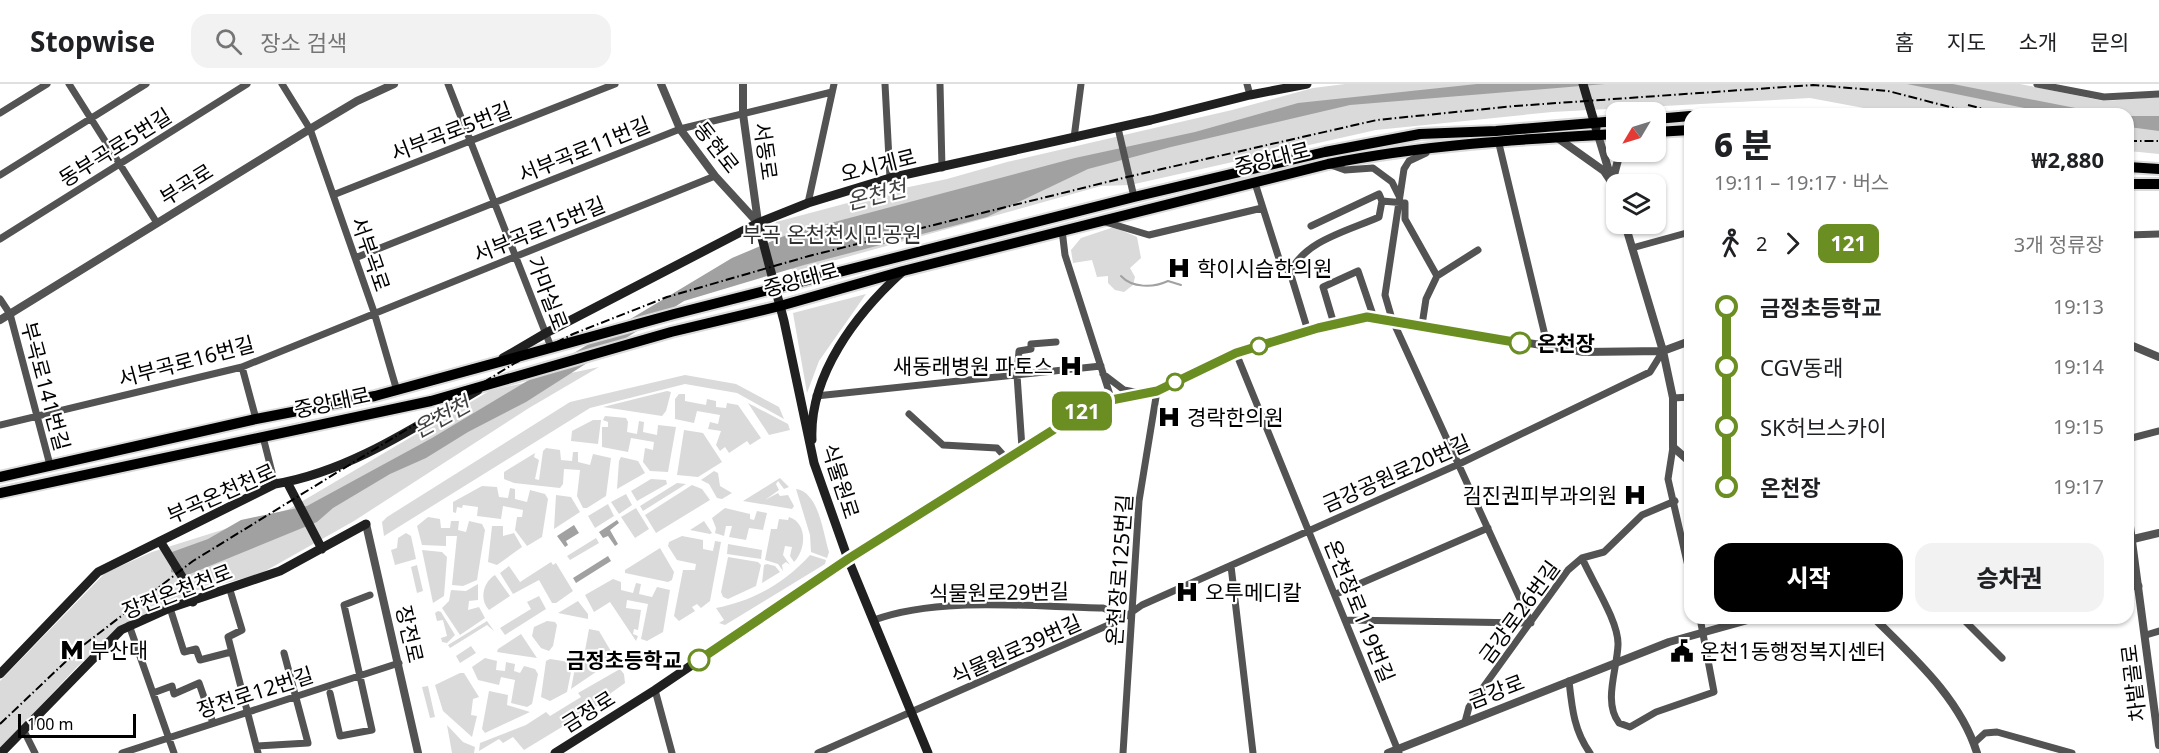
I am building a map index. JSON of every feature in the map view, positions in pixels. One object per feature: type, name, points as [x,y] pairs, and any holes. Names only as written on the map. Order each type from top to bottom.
[{"type":"main road","name":"오시게로","points":[[490,367],[546,333],[758,223],[808,203],[890,178],[1118,128],[1250,95],[1307,84]]},
{"type":"main road","points":[[1583,84],[1598,135]]},
{"type":"main road","points":[[1666,118],[1684,117]]},
{"type":"main road","name":"중앙대로","points":[[0,477],[256,419],[397,391],[674,314],[776,290],[1134,196],[1325,152],[1420,134],[1496,131],[1606,122]]},
{"type":"main road","points":[[1666,131],[1684,130]]},
{"type":"main road","name":"중앙대로","points":[[0,493],[431,401],[671,332],[780,306],[903,271],[1101,220],[1328,164],[1380,154],[1438,147],[1606,135]]},
{"type":"main road","points":[[2134,167],[2159,169]]},
{"type":"main road","points":[[2134,184],[2159,184]]},
{"type":"main road","name":"식물원로","points":[[758,223],[780,306],[814,463],[848,559],[928,753]]},
{"type":"main road","points":[[814,463],[812,433],[816,396],[826,367],[880,292],[903,271]]},
{"type":"main road","name":"부곡온천천로","points":[[0,674],[98,572],[161,544],[275,484],[289,484],[383,445],[486,385]]},
{"type":"main road","name":"금정로","points":[[555,753],[655,690],[848,559],[1096,403],[1111,398],[1157,391]]},
{"type":"main road","points":[[289,484],[320,545]]},
{"type":"main road","name":"장전온천천로","points":[[1,753],[80,669],[129,625],[170,608],[280,572],[320,545],[366,524]]},
{"type":"main road","points":[[161,544],[189,588],[192,602]]},
{"type":"street","points":[[0,113],[47,84]]},
{"type":"street","points":[[69,84],[157,223]]},
{"type":"street","points":[[0,176],[146,84]]},
{"type":"street","name":"동부곡로5번길","points":[[0,239],[247,84]]},
{"type":"street","name":"서부곡로","points":[[282,84],[310,129],[374,312],[397,391]]},
{"type":"street","name":"부곡로","points":[[0,320],[357,100],[393,84]]},
{"type":"street","name":"가마실로","points":[[448,84],[551,347]]},
{"type":"street","name":"서부곡로5번길","points":[[333,195],[615,84]]},
{"type":"street","name":"동현로","points":[[661,84],[680,129],[715,176],[758,223]]},
{"type":"street","name":"서동로","points":[[743,84],[743,114],[758,223]]},
{"type":"street","points":[[885,84],[890,178]]},
{"type":"street","points":[[940,84],[942,168]]},
{"type":"street","points":[[1074,138],[1081,84]]},
{"type":"street","points":[[1247,84],[1250,95]]},
{"type":"street","points":[[2037,84],[2104,97],[2159,94]]},
{"type":"street","points":[[808,203],[833,88]]},
{"type":"street","name":"서부곡로11번길","points":[[355,258],[680,129],[743,114],[833,88]]},
{"type":"street","points":[[1118,128],[1134,196]]},
{"type":"street","points":[[1598,135],[1609,174]]},
{"type":"street","points":[[1559,139],[1606,174]]},
{"type":"street","points":[[1499,144],[1548,348]]},
{"type":"street","points":[[1346,620],[1531,623],[1392,319],[1385,295],[1404,169],[1409,161],[1438,147]]},
{"type":"street","points":[[1328,164],[1345,170],[1373,168],[1392,182],[1399,199],[1405,203],[1405,219],[1437,276]]},
{"type":"street","name":"서부곡로15번길","points":[[374,312],[715,176]]},
{"type":"street","points":[[1255,183],[1281,265],[1290,272],[1308,331]]},
{"type":"street","points":[[1290,272],[1298,257],[1314,246],[1379,217],[1382,201],[1379,194],[1311,226]]},
{"type":"street","points":[[1382,201],[1399,199]]},
{"type":"street","points":[[1101,220],[1149,236],[1262,208]]},
{"type":"street","points":[[1062,230],[1065,255],[1111,398]]},
{"type":"street","points":[[1628,234],[1664,351],[1673,398],[1673,447],[1668,479],[1684,545]]},
{"type":"street","points":[[1632,248],[1684,234]]},
{"type":"street","points":[[2134,235],[2159,234]]},
{"type":"street","points":[[1422,325],[1426,299],[1437,276],[1478,250]]},
{"type":"street","points":[[1334,324],[1323,287],[1358,271],[1374,318]]},
{"type":"street","name":"부곡로141번길","points":[[0,299],[10,314],[50,465]]},
{"type":"street","name":"서부곡로16번길","points":[[0,425],[242,367],[374,312]]},
{"type":"street","points":[[1157,391],[1236,353],[1334,324],[1374,318],[1392,319],[1548,348],[1628,353],[1664,351],[1684,343]]},
{"type":"street","points":[[1022,448],[1017,375],[1019,351],[1031,349],[1031,344],[1056,342]]},
{"type":"street","points":[[2134,347],[2159,357]]},
{"type":"street","name":"금강공원로20번길","points":[[1132,612],[1142,605],[1459,464],[1650,372],[1664,351]]},
{"type":"street","name":"온천장로119번길","points":[[1236,353],[1399,751]]},
{"type":"street","points":[[816,396],[1101,366]]},
{"type":"street","points":[[242,367],[256,419]]},
{"type":"street","points":[[1103,374],[1124,390],[1143,393]]},
{"type":"street","name":"온천장로125번길","points":[[1124,753],[1143,472],[1157,391]]},
{"type":"street","points":[[1673,398],[1684,397]]},
{"type":"street","points":[[909,414],[943,445],[997,448],[1006,458]]},
{"type":"street","points":[[2134,437],[2159,431]]},
{"type":"street","points":[[263,437],[275,484]]},
{"type":"street","points":[[1673,447],[1684,457]]},
{"type":"street","points":[[1134,472],[1143,472]]},
{"type":"street","name":"금강로26번길","points":[[1465,722],[1469,707],[1568,570],[1582,558],[1604,552],[1642,515],[1675,501]]},
{"type":"street","name":"장전로","points":[[366,524],[418,753]]},
{"type":"street","points":[[1336,594],[1488,528]]},
{"type":"street","points":[[2134,538],[2159,533]]},
{"type":"street","name":"차밭골로","points":[[2134,557],[2156,695],[2159,745]]},
{"type":"street","points":[[1582,558],[1613,622],[1618,642],[1611,708],[1619,723],[1630,727],[1656,712],[1714,692],[1701,624]]},
{"type":"street","points":[[1231,566],[1253,753]]},
{"type":"street","points":[[2134,586],[2139,586]]},
{"type":"street","points":[[230,590],[242,630],[228,637],[258,750],[308,743],[284,652]]},
{"type":"street","points":[[330,693],[340,736],[372,730],[344,605],[370,594]]},
{"type":"street","name":"식물원로29번길","points":[[873,620],[887,615],[945,606],[1103,608],[1125,617]]},
{"type":"street","points":[[170,608],[184,652],[196,649],[200,660],[231,652]]},
{"type":"street","name":"식물원로39번길","points":[[818,753],[912,713],[1132,612]]},
{"type":"street","name":"금강로","points":[[1388,753],[1399,751],[1569,681],[1703,631],[1731,624]]},
{"type":"street","points":[[1880,624],[1929,673],[1957,711],[1977,753]]},
{"type":"street","points":[[1968,624],[2002,658]]},
{"type":"street","points":[[129,625],[174,753]]},
{"type":"street","points":[[2146,635],[2159,631]]},
{"type":"street","name":"장전로12번길","points":[[122,753],[399,663]]},
{"type":"street","points":[[1569,681],[1573,718],[1581,741],[1590,753]]},
{"type":"street","points":[[153,693],[172,686],[174,694],[200,683],[213,723]]},
{"type":"street","points":[[655,690],[672,753]]},
{"type":"street","points":[[23,729],[35,753]]},
{"type":"street","points":[[1974,743],[1986,733],[1997,732],[2072,753]]},
{"type":"green space","name":"부곡 온천천시민공원","points":[[1345,84],[2020,84],[2104,101],[2159,97],[2159,154],[2134,152],[2134,108],[1864,108],[1810,98],[1666,106],[1666,102],[1606,102],[1606,109],[1552,112],[1376,130],[1130,185],[1101,186],[793,272],[774,227],[776,222],[904,188],[1232,110],[1313,88]]},
{"type":"green space","points":[[1114,227],[1137,237],[1141,258],[1130,268],[1135,277],[1133,285],[1124,292],[1115,290],[1108,283],[1108,276],[1097,277],[1092,260],[1073,263],[1071,250],[1081,238]]},
{"type":"green space","points":[[866,294],[819,361],[807,393],[793,313]]},
{"type":"green space","points":[[599,367],[529,408],[354,521],[260,574],[195,591],[137,619],[117,632],[77,667],[0,749],[0,681],[105,573],[152,552],[289,509],[491,390]]},
{"type":"green space","points":[[685,375],[736,384],[779,407],[784,419],[737,393],[685,384],[590,408],[384,536],[382,522],[387,517],[570,402]]},
{"type":"green space","points":[[667,391],[671,392],[666,411],[662,416],[603,407]]},
{"type":"green space","points":[[679,394],[685,394],[685,401],[706,405],[707,399],[716,401],[716,407],[726,408],[727,403],[738,405],[761,438],[750,445],[747,441],[729,453],[725,447],[720,451],[716,445],[721,431],[708,429],[710,422],[718,424],[720,415],[697,411],[694,423],[675,419],[675,399]]},
{"type":"green space","points":[[748,403],[788,424],[790,430],[769,435]]},
{"type":"green space","points":[[605,416],[626,418],[627,432],[637,434],[639,421],[644,422],[643,432],[657,435],[658,425],[676,427],[668,472],[650,471],[643,462],[645,448],[653,450],[654,442],[631,438],[628,452],[602,447],[602,427],[608,427],[608,422],[603,420]]},
{"type":"green space","points":[[593,420],[601,420],[598,444],[571,441],[572,431]]},
{"type":"green space","points":[[684,430],[703,433],[722,462],[698,477],[677,475]]},
{"type":"green space","points":[[546,448],[560,450],[561,460],[572,461],[573,452],[578,452],[578,462],[590,465],[593,454],[611,458],[606,496],[587,508],[583,508],[577,496],[580,470],[564,469],[563,484],[560,488],[514,483],[504,479],[504,472],[535,453],[534,457],[539,460],[535,479],[539,480],[543,451]]},
{"type":"green space","points":[[621,457],[638,461],[645,473],[617,489],[619,461]]},
{"type":"green space","points":[[714,471],[718,473],[720,486],[732,493],[722,499],[717,498],[709,484],[701,480]]},
{"type":"green space","points":[[780,478],[789,487],[784,489],[778,481],[776,484],[779,490],[765,500],[778,493],[780,496],[788,495],[794,506],[792,509],[743,501]]},
{"type":"green space","points":[[651,479],[666,480],[667,484],[637,501],[631,491]]},
{"type":"green space","points":[[677,483],[686,484],[643,511],[640,506]]},
{"type":"green space","points":[[692,485],[702,489],[710,500],[656,533],[645,515]]},
{"type":"green space","points":[[482,486],[497,487],[499,497],[508,498],[510,488],[515,489],[515,499],[527,502],[530,490],[545,494],[548,499],[542,537],[527,546],[515,530],[517,517],[522,517],[523,510],[503,506],[501,519],[477,516],[478,507],[463,505],[462,508],[457,507],[456,513],[453,512],[453,502]]},
{"type":"green space","points":[[796,489],[810,497],[815,505],[829,552],[827,558],[811,552],[810,535]]},
{"type":"green space","points":[[626,494],[632,505],[619,514],[611,502]]},
{"type":"green space","points":[[556,495],[571,497],[580,512],[554,529]]},
{"type":"green space","points":[[608,504],[614,516],[595,528],[588,516]]},
{"type":"green space","points":[[636,508],[649,529],[635,538],[621,517]]},
{"type":"green space","points":[[725,508],[750,514],[750,519],[754,520],[757,511],[767,513],[763,530],[749,528],[746,540],[729,537],[732,526],[726,526],[724,536],[715,533],[716,528],[712,518]]},
{"type":"green space","points":[[428,517],[440,519],[441,528],[450,528],[451,521],[459,521],[458,530],[466,532],[469,521],[482,524],[485,530],[477,580],[463,586],[452,585],[457,536],[446,536],[446,546],[422,545],[417,526]]},
{"type":"green space","points":[[789,517],[799,525],[803,544],[794,562],[790,556],[792,547],[785,546],[783,555],[790,565],[786,562],[782,565],[783,571],[778,564],[765,560],[771,529],[777,529],[779,519],[788,520]]},
{"type":"green space","points":[[704,521],[712,533],[690,530]]},
{"type":"green space","points":[[492,526],[503,526],[503,536],[514,533],[522,547],[497,565],[488,562]]},
{"type":"green space","points":[[406,533],[411,536],[416,559],[395,565],[391,550],[397,548],[398,538]]},
{"type":"green space","points":[[682,536],[703,540],[703,549],[713,551],[715,541],[721,542],[710,601],[701,608],[697,604],[692,607],[695,611],[679,621],[674,616],[683,570],[695,570],[696,564],[677,560],[668,546],[669,542]]},
{"type":"green space","points":[[596,538],[599,543],[570,560],[567,556]]},
{"type":"green space","points":[[728,544],[762,550],[761,559],[727,554]]},
{"type":"green space","points":[[660,548],[674,572],[672,580],[668,582],[625,573],[625,570]]},
{"type":"green space","points":[[422,550],[442,552],[447,557],[444,596],[433,603]]},
{"type":"green space","points":[[810,555],[826,560],[825,564],[725,625],[719,623],[724,620],[716,608],[743,601],[768,589],[790,574]]},
{"type":"green space","points":[[728,557],[758,562],[761,565],[756,586],[728,599],[723,597],[721,592]]},
{"type":"green space","points":[[551,562],[553,565],[556,563],[573,591],[556,603],[552,603],[539,580],[513,594],[500,573],[509,566],[520,582]]},
{"type":"green space","points":[[417,565],[423,591],[417,593],[411,567]]},
{"type":"green space","points":[[764,565],[775,566],[780,572],[762,583]]},
{"type":"green space","points":[[495,575],[510,596],[489,610],[483,596],[485,587]]},
{"type":"green space","points":[[613,579],[621,582],[621,590],[633,593],[636,583],[641,584],[639,594],[652,597],[657,587],[670,590],[663,632],[647,641],[641,639],[648,604],[627,600],[626,608],[641,610],[638,630],[634,629],[633,634],[638,636],[636,641],[610,602],[594,612],[585,595]]},
{"type":"green space","points":[[478,584],[478,600],[469,601],[468,610],[479,607],[485,618],[460,635],[442,608],[449,601],[451,590],[466,591]]},
{"type":"green space","points":[[539,596],[546,609],[505,635],[500,628],[531,609],[527,602]]},
{"type":"green space","points":[[578,601],[588,614],[588,619],[558,613]]},
{"type":"green space","points":[[441,612],[455,635],[447,643],[442,642],[441,638],[447,636],[443,620],[437,621],[435,613]]},
{"type":"green space","points":[[487,621],[494,631],[487,625],[450,648],[448,645]]},
{"type":"green space","points":[[547,621],[555,622],[557,625],[553,646],[549,651],[541,648],[532,636],[534,627]]},
{"type":"green space","points":[[589,629],[599,631],[612,653],[612,661],[571,689],[577,657],[584,656]]},
{"type":"green space","points":[[521,634],[537,658],[497,652],[498,649]]},
{"type":"green space","points":[[471,646],[476,653],[460,663],[456,656]]},
{"type":"green space","points":[[485,658],[497,661],[496,670],[505,671],[506,662],[515,664],[514,671],[520,673],[524,666],[535,669],[538,674],[532,704],[527,707],[511,703],[515,680],[501,677],[499,685],[478,680],[472,667]]},
{"type":"green space","points":[[550,659],[569,662],[572,667],[567,692],[550,701],[541,697],[546,661]]},
{"type":"green space","points":[[620,669],[624,674],[625,683],[611,693],[608,699],[524,750],[513,737],[503,743],[499,739],[479,751],[480,743],[526,725],[546,712],[550,716],[581,697],[578,693]]},
{"type":"green space","points":[[464,673],[479,697],[473,699],[471,715],[477,716],[472,737],[443,711],[435,685]]},
{"type":"green space","points":[[428,686],[435,717],[430,718],[422,687]]},
{"type":"green space","points":[[489,691],[508,695],[507,705],[530,712],[485,733],[482,729]]},
{"type":"green space","points":[[447,725],[463,742],[475,747],[474,753],[452,753]]},
{"type":"shaded area","name":"온천천","points":[[1477,84],[1605,84],[1350,105],[1171,147],[1088,169],[987,217],[804,265],[684,301],[526,402],[468,432],[426,458],[390,474],[333,508],[317,522],[185,576],[171,572],[172,552],[208,539],[241,520],[307,506],[432,438],[732,258],[789,234],[1075,158],[1195,132],[1298,103]]},
{"type":"shaded area","points":[[1907,84],[1953,84],[2075,108],[2024,108]]},
{"type":"shaded area","points":[[2134,116],[2159,116],[2159,131],[2134,128]]},
{"type":"shaded area","points":[[617,520],[619,523],[610,530],[618,544],[615,546],[608,536],[603,538],[599,532]]},
{"type":"shaded area","points":[[574,525],[579,533],[566,541],[568,545],[565,547],[557,536]]},
{"type":"shaded area","points":[[608,556],[611,561],[576,583],[573,578]]},
{"type":"waterway","points":[[1121,276],[1131,283],[1143,286],[1168,281],[1181,285]]},
{"type":"railway","points":[[0,724],[81,647],[193,561],[515,363],[573,334],[667,297],[809,256],[1127,177],[1377,120],[1515,106],[1813,85],[1888,91],[1954,108]]},
{"type":"railway","points":[[1968,105],[1980,108]]},
{"type":"railway","points":[[2134,141],[2159,141]]},
{"type":"bus line","name":"121","points":[[699,660],[848,559],[1096,403],[1111,398],[1157,391],[1236,353],[1318,328],[1367,317],[1392,319],[1520,343]]},
{"type":"place","name":"학이시습한의원","points":[[1179,268]]},
{"type":"place","name":"온천장","points":[[1520,343]]},
{"type":"place","name":"새동래병원 파토스","points":[[1071,366]]},
{"type":"place","name":"경락한의원","points":[[1169,417]]},
{"type":"place","name":"김진권피부과의원","points":[[1635,495]]},
{"type":"place","name":"오투메디칼","points":[[1187,592]]},
{"type":"place","name":"부산대","points":[[72,650]]},
{"type":"place","name":"온천1동행정복지센터","points":[[1682,651]]},
{"type":"place","name":"금정초등학교","points":[[699,660]]}]
